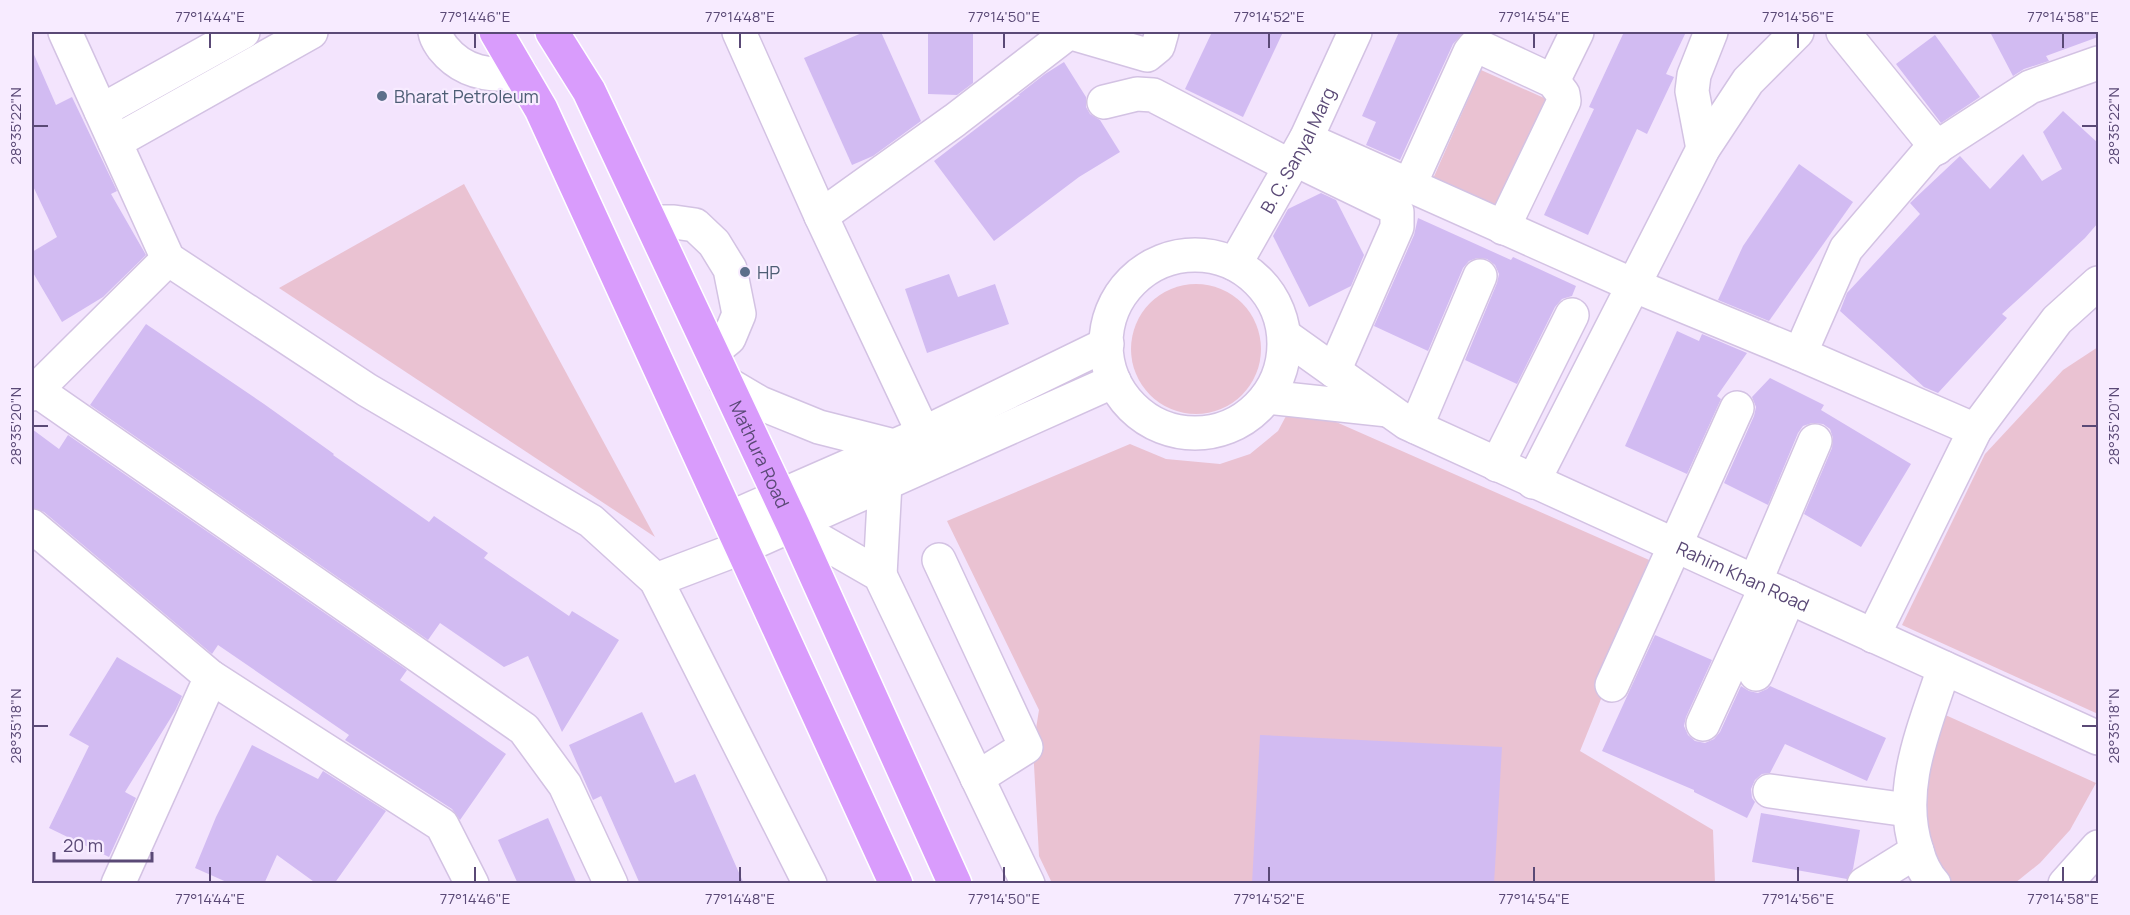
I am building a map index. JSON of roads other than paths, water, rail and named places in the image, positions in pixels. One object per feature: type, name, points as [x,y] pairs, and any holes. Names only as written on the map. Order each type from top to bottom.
[{"type":"main road","points":[[496,32],[541,109],[896,884]]},
{"type":"main road","name":"Mathura Road","points":[[552,32],[589,91],[651,222],[786,511],[955,884]]},
{"type":"street","points":[[65,32],[168,260],[367,390],[591,521],[656,580],[810,884]]},
{"type":"street","points":[[101,111],[243,32]]},
{"type":"street","points":[[115,142],[310,32]]},
{"type":"street","points":[[435,32],[436,38],[453,61],[475,71],[501,75],[520,73]]},
{"type":"street","points":[[821,216],[955,120],[1068,32],[1147,56],[1158,46],[1162,32]]},
{"type":"street","name":"B. C. Sanyal Marg","points":[[1235,264],[1297,155],[1355,32]]},
{"type":"street","points":[[1552,81],[1577,32]]},
{"type":"street","points":[[1703,149],[1692,91],[1694,75],[1711,32]]},
{"type":"street","points":[[1533,482],[1703,149],[1748,81],[1797,32]]},
{"type":"street","points":[[1843,32],[1936,148]]},
{"type":"street","points":[[748,34],[821,216],[930,447]]},
{"type":"street","points":[[1410,184],[1474,47],[1482,48],[1552,81],[1563,94],[1564,101],[1503,228]]},
{"type":"street","points":[[1800,354],[1846,249],[1928,153],[2030,87],[2098,63]]},
{"type":"street","points":[[1104,102],[1137,94],[1153,95],[1297,155],[1392,206],[1397,212],[1397,227],[1334,371]]},
{"type":"street","points":[[1297,155],[1410,184],[1633,285],[1975,430]]},
{"type":"street","points":[[651,222],[695,225],[714,243],[730,269],[739,314],[729,338],[712,352]]},
{"type":"street","points":[[1181,256],[1209,256],[1235,264],[1260,282],[1277,306],[1285,336],[1282,365],[1272,391],[1254,412],[1231,426],[1204,433],[1177,432],[1150,422],[1129,404],[1114,381],[1106,355],[1107,328],[1116,302],[1133,280],[1155,264],[1181,256]]},
{"type":"street","points":[[168,260],[34,392],[524,729],[565,785],[611,884]]},
{"type":"street","points":[[1403,419],[1480,276]]},
{"type":"street","points":[[1873,636],[1975,430],[2057,321],[2098,283]]},
{"type":"street","points":[[1497,465],[1565,328],[1595,359]]},
{"type":"street","name":"Rahim Khan Road","points":[[1285,336],[1403,419],[1533,482],[2098,738]]},
{"type":"street","points":[[730,518],[786,511],[885,483],[930,447],[1107,344]]},
{"type":"street","points":[[726,382],[760,403],[819,427],[894,446],[930,447],[1114,381]]},
{"type":"street","name":"Rahim Khan Road","points":[[1267,397],[1403,419]]},
{"type":"street","points":[[1612,685],[1737,408]]},
{"type":"street","points":[[1755,674],[1770,589],[1815,441]]},
{"type":"street","points":[[656,580],[743,547],[786,511],[894,446]]},
{"type":"street","points":[[885,483],[880,575],[1028,884]]},
{"type":"street","points":[[786,511],[880,575]]},
{"type":"street","points":[[32,526],[211,677],[442,825],[472,884]]},
{"type":"street","points":[[939,560],[1026,747],[977,778]]},
{"type":"street","points":[[1703,724],[1770,589]]},
{"type":"street","points":[[1934,884],[1920,862],[1909,802],[1917,751],[1944,668]]},
{"type":"street","points":[[118,884],[211,677]]},
{"type":"street","points":[[1780,785],[1909,802]]},
{"type":"street","points":[[2065,884],[2098,847]]},
{"type":"street","points":[[1864,884],[1917,850]]},
{"type":"place","name":"Bharat Petroleum","points":[[382,96]]},
{"type":"place","name":"HP","points":[[745,272]]}]
